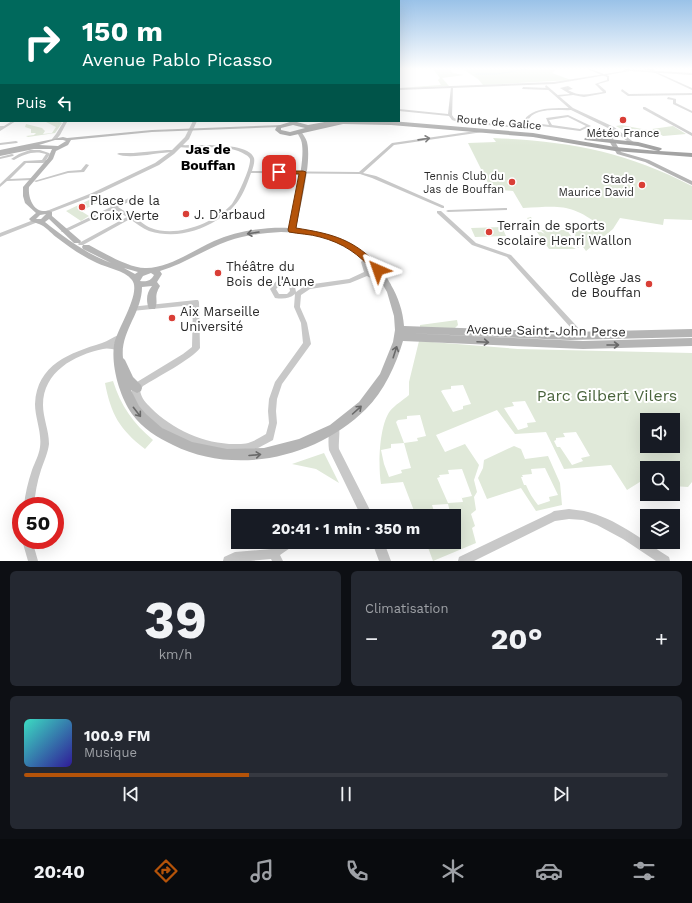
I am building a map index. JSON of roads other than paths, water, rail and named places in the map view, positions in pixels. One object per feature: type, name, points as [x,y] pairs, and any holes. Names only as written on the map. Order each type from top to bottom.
[{"type":"main road","name":"Route de Galice","points":[[400,121],[612,141],[692,154]]},
{"type":"main road","points":[[290,134],[302,129],[334,122]]},
{"type":"main road","name":"Route de Galice","points":[[302,129],[351,122]]},
{"type":"main road","name":"Route de Galice","points":[[372,122],[484,130],[564,139],[615,149],[653,153],[692,154]]},
{"type":"main road","points":[[154,270],[158,275],[153,282],[146,284],[137,281],[128,274],[100,262],[35,217],[26,202],[26,187],[33,180],[46,161],[48,147],[57,137],[68,141],[154,132],[285,124],[302,129]]},
{"type":"main road","points":[[285,124],[282,133],[298,137],[305,144]]},
{"type":"main road","points":[[292,230],[303,172],[305,144],[302,129]]},
{"type":"main road","points":[[0,153],[61,146],[68,141]]},
{"type":"main road","points":[[612,141],[615,149],[619,153],[650,162],[692,182]]},
{"type":"main road","points":[[634,144],[636,151],[640,156],[692,182]]},
{"type":"main road","points":[[653,153],[649,156],[653,162]]},
{"type":"main road","points":[[35,217],[47,214]]},
{"type":"main road","points":[[35,217],[47,214]]},
{"type":"main road","points":[[47,214],[64,231],[81,244],[119,264],[144,271],[154,270],[172,264],[205,247],[229,238],[262,231],[292,230],[317,234],[342,241],[354,247],[388,285],[398,312],[399,333],[389,367],[376,389],[358,409],[335,428],[319,436],[282,450],[246,456],[206,452],[169,439],[144,421],[132,406],[122,382],[118,346],[137,295],[138,275],[144,271]]},
{"type":"main road","points":[[152,307],[151,293],[156,286],[153,282]]},
{"type":"main road","name":"Avenue Saint-John Perse","points":[[399,333],[582,336],[692,333]]},
{"type":"main road","name":"Avenue Saint-John Perse","points":[[399,333],[583,345],[692,342]]},
{"type":"main road","points":[[118,346],[128,377],[139,386]]},
{"type":"street","points":[[450,116],[452,94]]},
{"type":"street","points":[[555,94],[572,109],[616,130],[634,144]]},
{"type":"street","points":[[558,96],[572,95],[580,97],[594,94]]},
{"type":"street","points":[[627,94],[680,94]]},
{"type":"street","points":[[668,98],[675,100],[674,103],[692,112]]},
{"type":"street","points":[[644,108],[692,135]]},
{"type":"street","points":[[400,110],[450,116],[458,121],[522,127],[526,123],[529,115],[552,109],[572,109]]},
{"type":"street","points":[[526,123],[580,130],[589,126],[566,115],[546,120],[551,126]]},
{"type":"street","points":[[0,131],[12,122]]},
{"type":"street","points":[[57,137],[66,122]]},
{"type":"street","points":[[47,214],[94,194],[156,164],[174,151],[187,138],[194,122]]},
{"type":"street","points":[[0,127],[5,127]]},
{"type":"street","points":[[360,173],[392,144],[484,130]]},
{"type":"street","points":[[612,141],[612,138],[616,135],[616,130]]},
{"type":"street","points":[[0,131],[5,132]]},
{"type":"street","points":[[0,144],[16,142]]},
{"type":"street","points":[[94,194],[149,229],[159,232],[173,234],[192,230],[216,217],[233,204],[249,172],[252,161],[248,154],[223,146],[179,146]]},
{"type":"street","points":[[119,154],[174,151]]},
{"type":"street","points":[[0,158],[13,157],[25,153],[41,152],[48,154],[46,161],[25,162],[0,187]]},
{"type":"street","points":[[78,177],[87,165]]},
{"type":"street","points":[[6,180],[33,180],[68,172],[82,171]]},
{"type":"street","points":[[249,172],[360,173],[374,177],[433,204],[444,211],[474,244],[509,256],[582,336]]},
{"type":"street","points":[[64,231],[133,198]]},
{"type":"street","points":[[444,211],[505,209]]},
{"type":"street","points":[[0,235],[22,226],[35,217]]},
{"type":"street","points":[[81,244],[131,217]]},
{"type":"street","points":[[367,261],[367,273]]},
{"type":"street","points":[[367,273],[388,285]]},
{"type":"street","points":[[132,309],[196,302],[196,348],[139,386],[136,396],[153,418],[170,430],[194,441],[220,446],[240,448],[251,447],[270,437],[273,423],[273,399],[279,382],[307,344],[304,323],[297,307],[296,293],[308,287],[350,281],[367,273]]},
{"type":"street","points":[[30,497],[44,448],[39,405],[40,393],[45,381],[64,361],[90,348],[105,345],[118,346]]},
{"type":"street","points":[[335,428],[333,443],[334,450],[363,509]]},
{"type":"street","points":[[319,436],[334,450]]},
{"type":"street","points":[[463,561],[554,516],[566,514],[594,518],[665,561]]},
{"type":"street","points":[[30,549],[33,561]]},
{"type":"street","points":[[228,561],[235,557],[276,557],[283,549]]},
{"type":"street","points":[[381,549],[385,561]]},
{"type":"place","name":"Météo France","points":[[623,120]]},
{"type":"place","name":"Tennis Club du Jas de Bouffan","points":[[512,182]]},
{"type":"place","name":"Stade Maurice David","points":[[642,185]]},
{"type":"place","name":"Place de la Croix Verte","points":[[82,207]]},
{"type":"place","name":"J. D’arbaud","points":[[186,214]]},
{"type":"place","name":"Terrain de sports scolaire Henri Wallon","points":[[489,232]]},
{"type":"place","name":"Théâtre du Bois de l'Aune","points":[[218,273]]},
{"type":"place","name":"Collège Jas de Bouffan","points":[[649,284]]},
{"type":"place","name":"Aix Marseille Université","points":[[172,318]]},
{"type":"district","name":"Jas de Bouffan","points":[[208,158]]},
{"type":"park label","name":"Parc Gilbert Vilers","points":[[607,395]]}]
